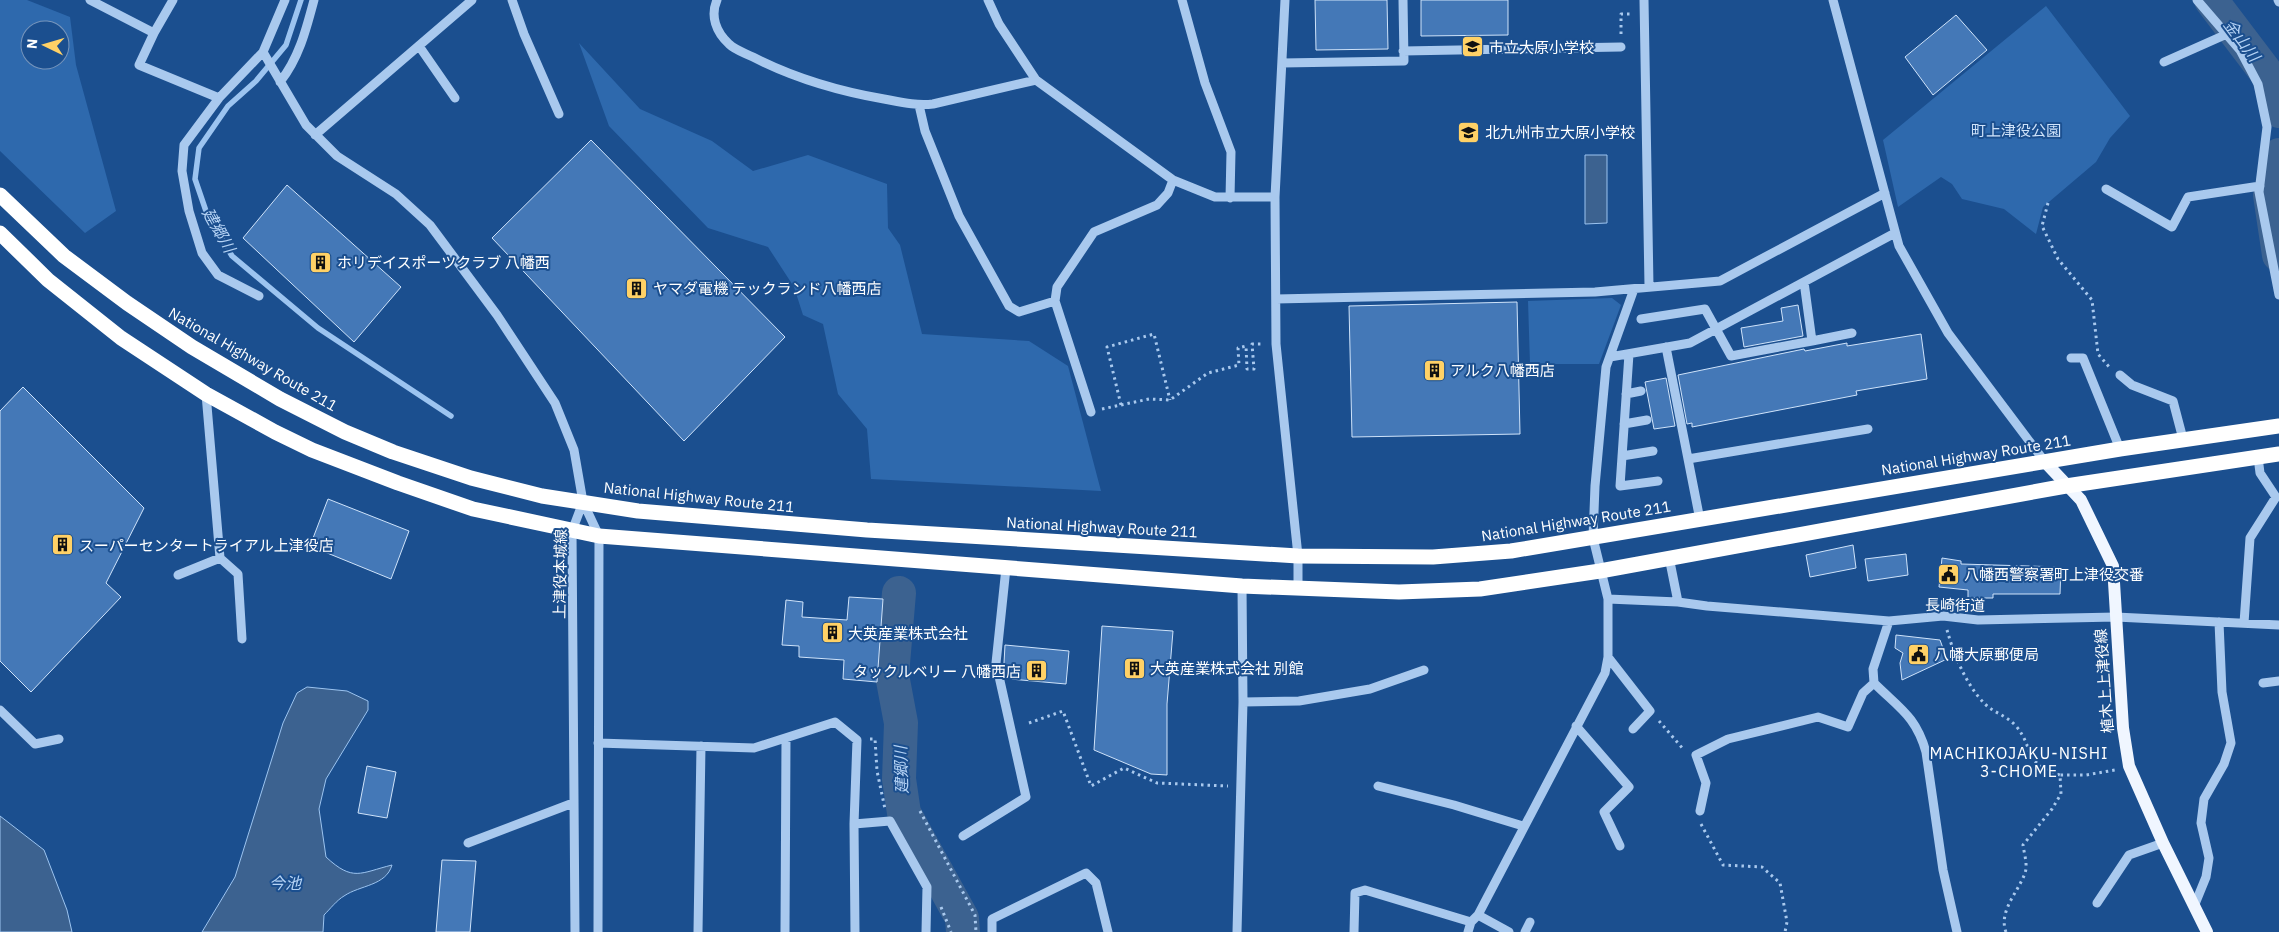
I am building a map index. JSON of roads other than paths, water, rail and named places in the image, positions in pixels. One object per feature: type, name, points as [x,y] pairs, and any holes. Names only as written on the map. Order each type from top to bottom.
[{"type":"highway","name":"National Highway Route 211","points":[[0,195],[64,256],[127,303],[192,347],[280,399],[345,432],[393,452],[471,478],[542,496],[647,512],[867,530],[1298,556],[1434,557],[1511,551],[2120,449],[2279,426]]},
{"type":"highway","points":[[0,233],[48,280],[121,338],[206,394],[312,450],[398,483],[473,508],[599,536],[1242,586],[1400,592],[1480,589],[1600,571],[2066,486],[2279,454]]},
{"type":"main road","name":"植木上上津役線","points":[[2045,462],[2081,500],[2113,566],[2123,728],[2129,766],[2163,843],[2195,904],[2204,930]]},
{"type":"street","points":[[90,0],[154,33]]},
{"type":"street","points":[[173,0],[154,33],[140,65],[219,98]]},
{"type":"street","points":[[259,296],[218,275],[202,253],[189,211],[182,171],[184,145],[219,98],[263,52],[285,0]]},
{"type":"street","points":[[278,80],[292,66],[305,35],[314,0]]},
{"type":"street","points":[[315,135],[472,0]]},
{"type":"street","points":[[512,0],[524,34],[559,114]]},
{"type":"street","points":[[717,0],[713,9],[716,28],[730,45],[813,83],[862,96],[919,106],[1036,80]]},
{"type":"street","points":[[988,0],[999,24],[1036,80],[1172,180],[1215,197],[1275,198]]},
{"type":"street","points":[[1182,0],[1205,83],[1231,152],[1230,198]]},
{"type":"street","points":[[1285,0],[1275,198],[1276,344],[1298,556],[1298,588]]},
{"type":"street","points":[[1282,63],[1404,61],[1403,0]]},
{"type":"street","points":[[1644,0],[1649,286]]},
{"type":"street","points":[[1833,0],[1899,246],[1948,333],[2045,462]]},
{"type":"street","points":[[2198,0],[2240,50],[2258,84],[2267,127],[2259,192],[2279,295]]},
{"type":"street","points":[[2164,62],[2227,34]]},
{"type":"street","points":[[419,46],[455,98]]},
{"type":"street","points":[[1403,51],[1621,47]]},
{"type":"street","points":[[263,52],[306,125],[315,135],[337,156],[396,194],[430,225],[491,308],[555,403],[574,450],[583,502],[599,536],[598,932]]},
{"type":"street","points":[[919,106],[925,131],[958,216],[1009,306],[1019,312],[1055,301]]},
{"type":"street","points":[[1091,412],[1055,301],[1057,288],[1094,232],[1157,205],[1168,194],[1172,180]]},
{"type":"street","points":[[2106,189],[2172,227],[2188,197],[2260,186]]},
{"type":"street","points":[[1276,299],[1634,289],[1649,286],[1720,281],[1885,193]]},
{"type":"street","points":[[1610,357],[1690,343],[1896,233]]},
{"type":"street","points":[[1804,282],[1812,341]]},
{"type":"street","points":[[1468,932],[1471,922],[1478,915],[1523,826],[1605,673],[1608,657],[1608,599],[1593,538],[1606,367],[1634,289]]},
{"type":"street","points":[[1641,319],[1706,309],[1731,356],[1852,333]]},
{"type":"street","points":[[1666,347],[1700,520]]},
{"type":"street","points":[[1629,354],[1620,486],[1658,481]]},
{"type":"street","points":[[2071,358],[2083,358],[2120,449]]},
{"type":"street","points":[[2120,375],[2132,385],[2173,401],[2183,439]]},
{"type":"street","points":[[1626,394],[1641,391]]},
{"type":"street","points":[[206,394],[220,558],[238,574],[242,639]]},
{"type":"street","points":[[1624,424],[1647,420]]},
{"type":"street","points":[[1688,459],[1868,429]]},
{"type":"street","points":[[1622,456],[1653,451]]},
{"type":"street","points":[[2244,623],[2250,538],[2276,496],[2260,473],[2258,456]]},
{"type":"street","name":"上津役本城線","points":[[576,932],[572,531],[583,502]]},
{"type":"street","points":[[1669,557],[1678,602]]},
{"type":"street","points":[[178,575],[220,558]]},
{"type":"street","points":[[963,836],[1026,797],[996,663],[1006,568]]},
{"type":"street","points":[[1237,932],[1243,702],[1242,586]]},
{"type":"street","name":"長崎街道","points":[[1608,599],[1678,602],[1889,620],[1943,616],[1978,620],[2116,617],[2279,625]]},
{"type":"street","points":[[1889,620],[1873,669],[1874,684],[1910,716],[1921,734],[1926,752],[1943,870],[1957,932]]},
{"type":"street","points":[[2195,904],[2206,877],[2209,858],[2201,823],[2204,798],[2224,764],[2231,743],[2222,692],[2219,622]]},
{"type":"street","points":[[1608,657],[1650,711],[1633,729]]},
{"type":"street","points":[[1243,702],[1299,701],[1370,689],[1424,670]]},
{"type":"street","points":[[2263,683],[2279,681]]},
{"type":"street","points":[[1700,811],[1706,782],[1696,755],[1728,739],[1818,717],[1848,726],[1863,693],[1874,684]]},
{"type":"street","points":[[0,710],[35,744],[59,739]]},
{"type":"street","points":[[598,743],[754,748],[836,722],[857,740],[854,824],[855,932]]},
{"type":"street","points":[[1576,726],[1629,787],[1604,812],[1620,846]]},
{"type":"street","points":[[785,932],[786,739]]},
{"type":"street","points":[[698,932],[701,746]]},
{"type":"street","points":[[1378,786],[1454,805],[1523,826]]},
{"type":"street","points":[[468,843],[574,803]]},
{"type":"street","points":[[854,824],[890,822],[927,887],[926,932]]},
{"type":"street","points":[[2097,903],[2129,855],[2163,843]]},
{"type":"street","points":[[992,932],[992,919],[1086,873],[1096,883],[1108,932]]},
{"type":"street","points":[[1354,932],[1355,893],[1365,890],[1471,922]]},
{"type":"street","points":[[1478,915],[1509,932]]},
{"type":"street","points":[[1525,932],[1530,922]]},
{"type":"water","points":[[1585,155],[1607,155],[1607,223],[1585,224]]},
{"type":"water","name":"今池","points":[[307,687],[347,691],[368,701],[368,710],[326,779],[319,809],[326,857],[335,865],[350,873],[364,873],[392,865],[389,872],[378,881],[350,892],[336,902],[324,915],[323,932],[202,932],[235,877],[283,723],[297,693]]},
{"type":"water","points":[[0,816],[44,850],[67,910],[72,932],[0,932]]},
{"type":"waterway","name":"建郷川","points":[[301,0],[286,45],[256,81],[228,106],[199,148],[195,179],[207,214],[232,256],[318,328],[451,416]]},
{"type":"waterway","name":"金山川","points":[[2211,0],[2268,75],[2279,111]]},
{"type":"waterway","name":"金山川","points":[[2279,155],[2270,195],[2279,255]]},
{"type":"waterway","name":"建郷川","points":[[899,593],[892,675],[901,723],[899,779],[904,813],[962,918],[963,932]]},
{"type":"place","name":"市立大原小学校","points":[[1473,47]]},
{"type":"place","name":"北九州市立大原小学校","points":[[1469,132]]},
{"type":"place","name":"ホリデイスポーツクラブ 八幡西","points":[[321,262]]},
{"type":"place","name":"ヤマダ電機 テックランド八幡西店","points":[[637,288]]},
{"type":"place","name":"アルク八幡西店","points":[[1434,370]]},
{"type":"place","name":"スーパーセンタートライアル上津役店","points":[[63,545]]},
{"type":"place","name":"八幡西警察署町上津役交番","points":[[1948,574]]},
{"type":"place","name":"大英産業株式会社","points":[[832,633]]},
{"type":"place","name":"八幡大原郵便局","points":[[1918,654]]},
{"type":"place","name":"大英産業株式会社 別館","points":[[1134,668]]},
{"type":"place","name":"タックルベリー 八幡西店","points":[[1037,671]]},
{"type":"district","name":"MACHIKOJAKU-NISHI 3-CHOME","points":[[2019,762]]},
{"type":"park label","name":"町上津役公園","points":[[2016,130]]}]
